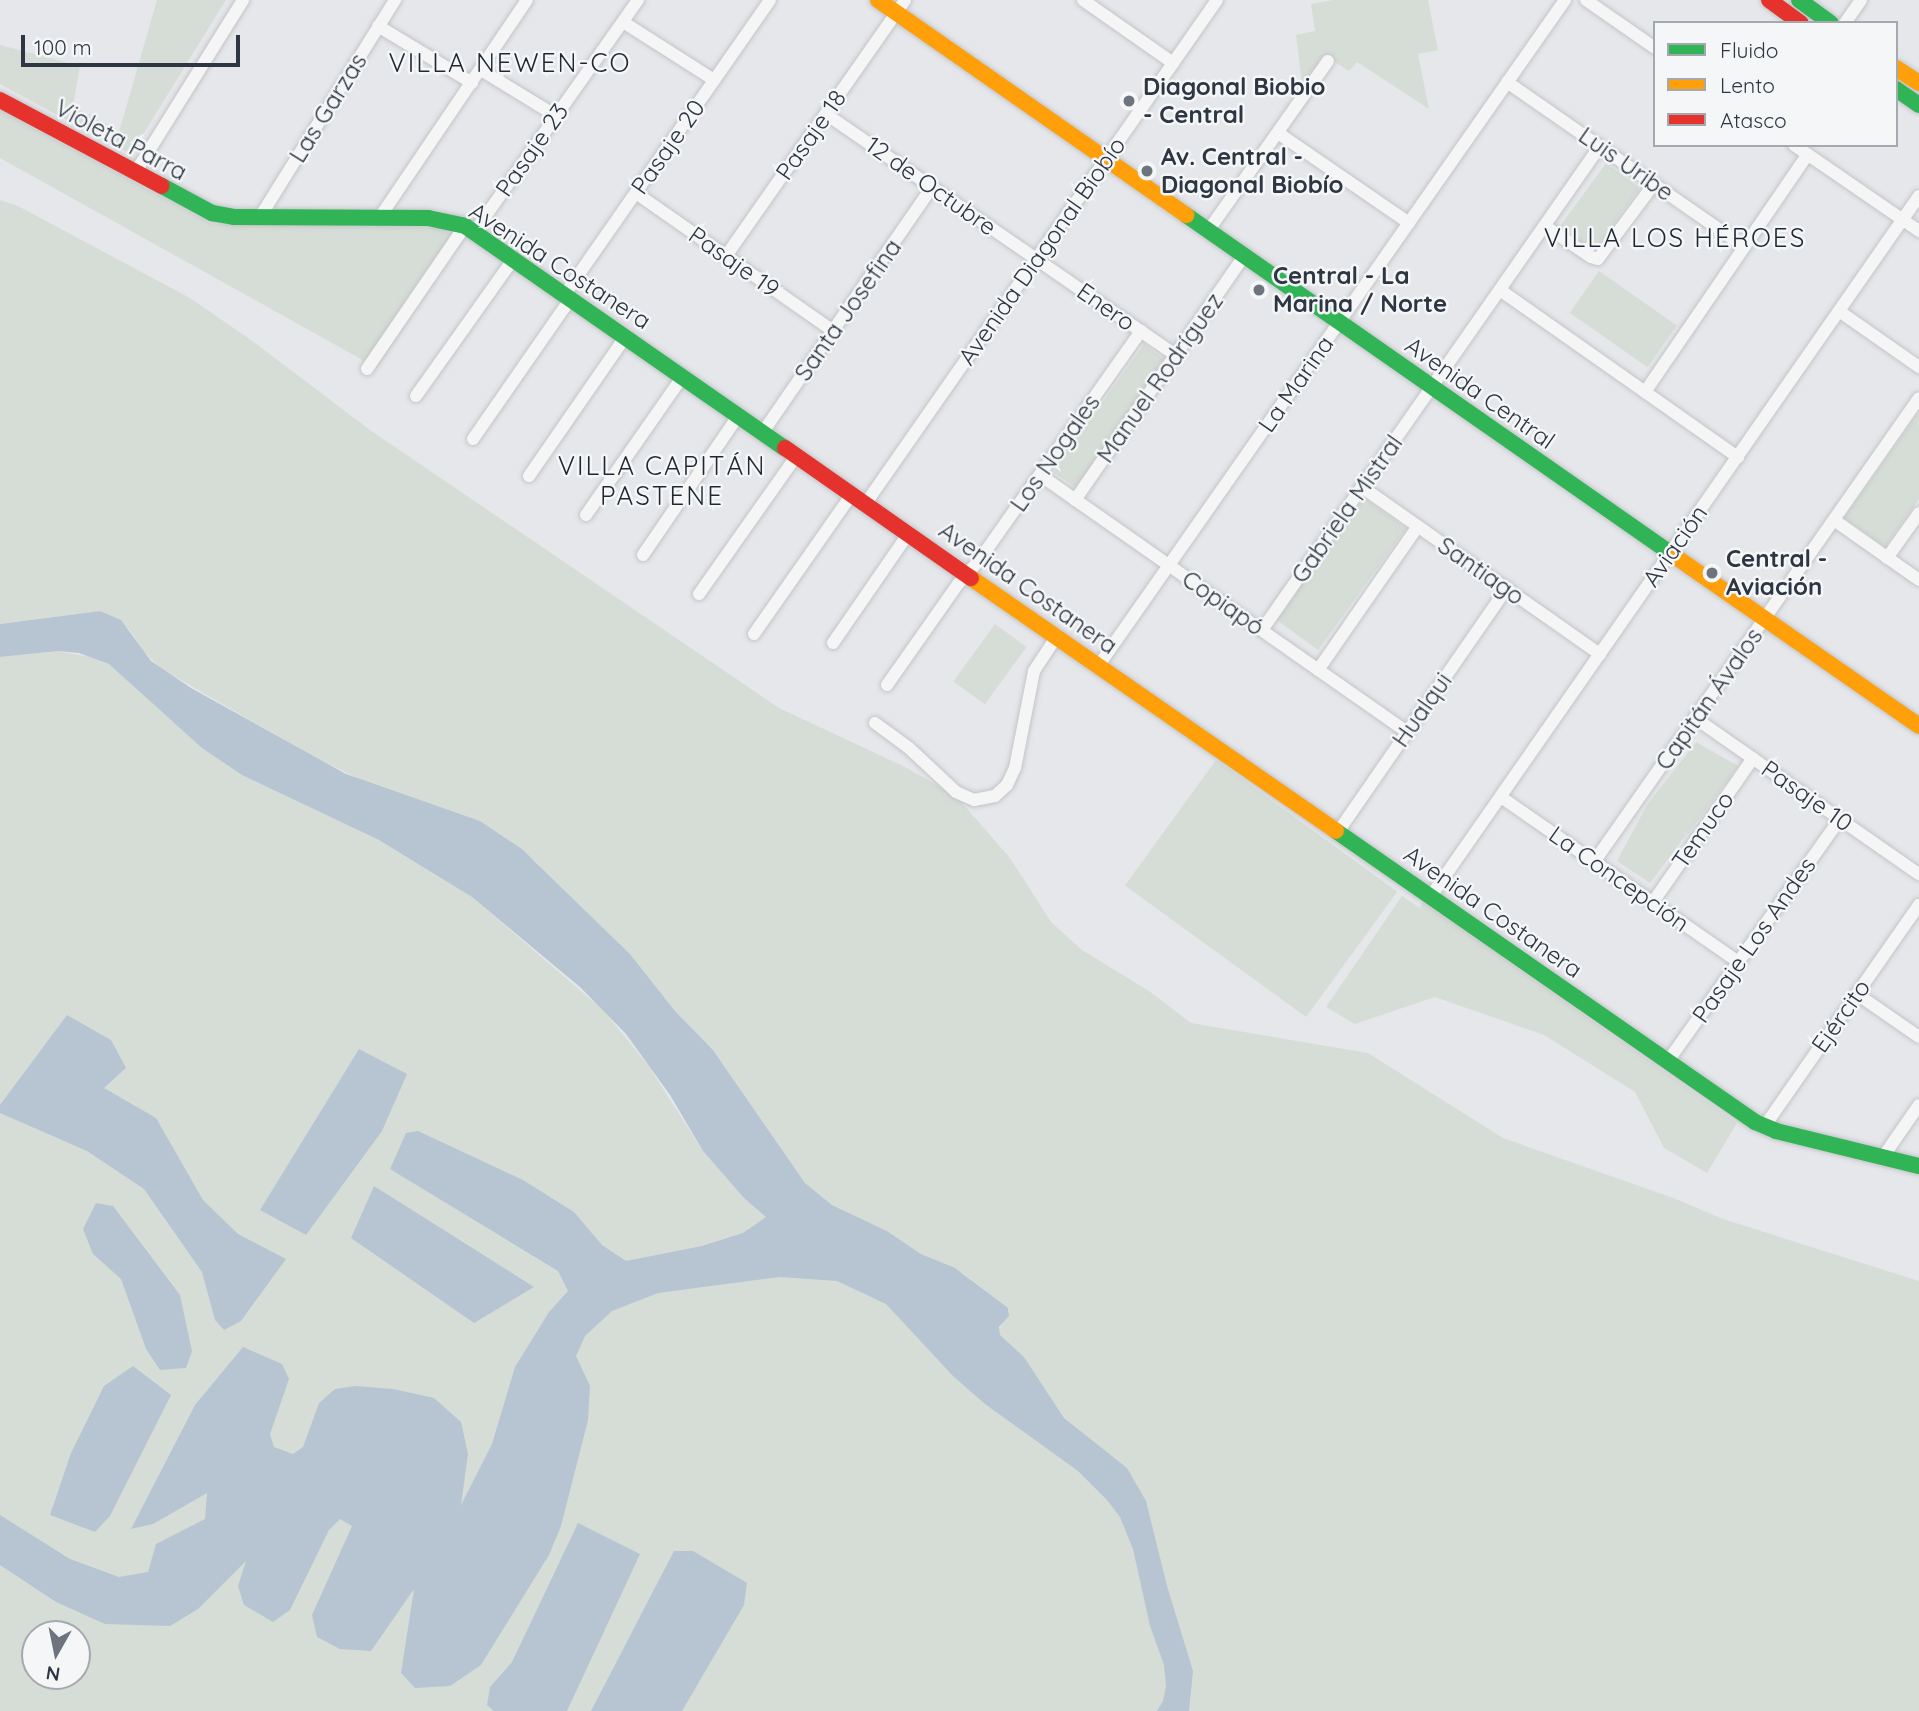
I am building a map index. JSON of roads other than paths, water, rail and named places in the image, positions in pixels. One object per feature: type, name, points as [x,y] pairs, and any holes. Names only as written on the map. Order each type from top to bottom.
[{"type":"street","points":[[135,173],[243,0]]},
{"type":"street","name":"Las Garzas","points":[[260,216],[395,0]]},
{"type":"street","points":[[380,217],[527,0]]},
{"type":"street","name":"Pasaje 23","points":[[367,369],[556,116],[638,0]]},
{"type":"street","name":"Pasaje 20","points":[[473,439],[636,193],[770,0]]},
{"type":"street","name":"Avenida Central","points":[[878,0],[901,6],[1106,159],[1919,726]]},
{"type":"street","points":[[1083,0],[1173,63]]},
{"type":"street","name":"Avenida Diagonal Biobío","points":[[754,634],[859,498],[1036,259],[1217,0]]},
{"type":"street","name":"La Marina","points":[[1099,665],[1565,0]]},
{"type":"street","points":[[1586,0],[1653,47]]},
{"type":"street","points":[[1769,0],[1798,21]]},
{"type":"street","points":[[1798,0],[1828,21]]},
{"type":"street","points":[[1846,21],[1861,0]]},
{"type":"street","name":"Pasaje 18","points":[[726,256],[901,6]]},
{"type":"street","points":[[622,22],[714,80]]},
{"type":"street","points":[[378,26],[472,83]]},
{"type":"street","points":[[1208,230],[1328,61]]},
{"type":"street","points":[[1898,69],[1919,83]]},
{"type":"street","points":[[481,70],[556,116]]},
{"type":"street","name":"Luis Uribe","points":[[1507,82],[1744,247]]},
{"type":"street","points":[[1898,90],[1919,105]]},
{"type":"street","name":"Violeta Parra","points":[[0,100],[201,209],[222,215]]},
{"type":"street","name":"12 de Octubre","points":[[826,114],[1036,259]]},
{"type":"street","points":[[1278,133],[1409,223]]},
{"type":"street","name":"Gabriela Mistral","points":[[1262,631],[1601,146]]},
{"type":"street","points":[[1797,147],[1919,231]]},
{"type":"street","points":[[1644,392],[1807,155]]},
{"type":"street","points":[[1545,226],[1598,259],[1654,184]]},
{"type":"street","name":"Santa Josefina","points":[[763,432],[932,187]]},
{"type":"street","name":"Pasaje 19","points":[[636,193],[833,331]]},
{"type":"street","name":"Aviación","points":[[1431,897],[1919,196]]},
{"type":"street","name":"Avenida Costanera","points":[[222,215],[442,219],[470,228],[1764,1127]]},
{"type":"street","name":"Manuel Rodríguez","points":[[1075,500],[1244,256]]},
{"type":"street","points":[[416,396],[514,258]]},
{"type":"street","name":"Enero","points":[[1036,259],[1176,355]]},
{"type":"street","points":[[1500,290],[1738,457]]},
{"type":"street","points":[[1839,311],[1919,367]]},
{"type":"street","name":"Los Nogales","points":[[887,685],[1141,331]]},
{"type":"street","points":[[528,476],[626,337]]},
{"type":"street","points":[[586,515],[683,376]]},
{"type":"street","name":"Capitán Ávalos","points":[[1594,862],[1919,398]]},
{"type":"street","points":[[643,555],[739,415]]},
{"type":"street","points":[[699,594],[797,455]]},
{"type":"street","name":"Copiapó","points":[[1040,475],[1407,732]]},
{"type":"street","name":"Santiago","points":[[1362,487],[1601,654]]},
{"type":"street","points":[[1887,558],[1919,513]]},
{"type":"street","points":[[1834,520],[1919,580]]},
{"type":"street","points":[[1318,670],[1418,526]]},
{"type":"street","points":[[833,643],[909,533]]},
{"type":"street","name":"Hualqui","points":[[1338,832],[1507,588]]},
{"type":"street","points":[[875,723],[909,748],[956,792],[974,800],[995,796],[1007,785],[1015,768],[1034,671],[1057,636]]},
{"type":"street","name":"Pasaje 10","points":[[1695,718],[1919,874]]},
{"type":"street","name":"Temuco","points":[[1653,902],[1753,758]]},
{"type":"street","name":"La Concepción","points":[[1501,797],[1738,962]]},
{"type":"street","name":"Pasaje Los Andes","points":[[1668,1061],[1840,819]]},
{"type":"street","name":"Ejército","points":[[1764,1127],[1919,905]]},
{"type":"street","points":[[1857,994],[1919,1037]]},
{"type":"street","points":[[1882,1157],[1919,1105]]},
{"type":"street","points":[[1764,1127],[1919,1166]]},
{"type":"water","points":[[100,611],[121,620],[151,661],[191,688],[346,774],[480,821],[522,849],[630,954],[675,1011],[713,1050],[805,1183],[832,1205],[887,1231],[921,1254],[955,1268],[1008,1308],[1009,1316],[999,1327],[1000,1335],[1024,1357],[1064,1418],[1127,1468],[1146,1501],[1167,1586],[1193,1671],[1189,1711],[1157,1711],[1163,1701],[1166,1686],[1164,1665],[1150,1626],[1133,1549],[1120,1517],[1107,1500],[1078,1471],[985,1404],[953,1376],[886,1304],[837,1281],[780,1277],[658,1293],[612,1311],[585,1336],[576,1356],[590,1386],[588,1420],[561,1526],[549,1555],[481,1665],[450,1686],[415,1688],[401,1673],[414,1589],[371,1651],[340,1649],[317,1637],[312,1615],[352,1526],[340,1519],[329,1530],[290,1610],[273,1622],[244,1605],[238,1586],[246,1561],[198,1609],[170,1626],[105,1624],[56,1602],[0,1565],[0,1515],[70,1559],[119,1577],[148,1572],[156,1544],[205,1519],[207,1493],[153,1524],[131,1529],[195,1405],[243,1347],[282,1364],[289,1379],[270,1434],[274,1447],[293,1454],[303,1447],[319,1403],[335,1389],[356,1386],[393,1389],[434,1398],[461,1422],[468,1454],[461,1505],[492,1444],[515,1367],[549,1312],[568,1291],[558,1271],[390,1169],[406,1133],[418,1131],[523,1180],[574,1212],[602,1245],[626,1261],[702,1246],[743,1233],[766,1217],[744,1198],[703,1151],[670,1095],[626,1034],[581,988],[472,897],[379,840],[242,775],[202,748],[109,664],[79,653],[58,651],[0,657],[0,624]]},
{"type":"water","points":[[67,1015],[111,1040],[126,1068],[104,1088],[156,1118],[203,1200],[238,1234],[286,1259],[241,1321],[224,1330],[215,1320],[202,1272],[144,1189],[87,1151],[0,1113],[0,1105]]},
{"type":"water","points":[[359,1049],[407,1074],[382,1131],[306,1235],[260,1210]]},
{"type":"water","points":[[374,1186],[534,1287],[474,1323],[351,1238]]},
{"type":"water","points":[[96,1203],[113,1206],[180,1295],[192,1351],[186,1368],[160,1370],[146,1349],[121,1279],[93,1254],[83,1229]]},
{"type":"water","points":[[133,1366],[171,1395],[110,1516],[95,1532],[50,1515],[71,1453],[104,1386]]},
{"type":"water","points":[[578,1523],[640,1554],[567,1711],[494,1711],[487,1705],[490,1687],[512,1662]]},
{"type":"water","points":[[674,1551],[693,1551],[747,1583],[744,1605],[682,1711],[591,1711]]},
{"type":"place","name":"Diagonal Biobio - Central","points":[[1129,101]]},
{"type":"place","name":"Av. Central - Diagonal Biobío","points":[[1147,171]]},
{"type":"place","name":"Central - La Marina / Norte","points":[[1259,290]]},
{"type":"place","name":"Central - Aviación","points":[[1712,573]]},
{"type":"district","name":"VILLA NEWEN-CO","points":[[510,63]]},
{"type":"district","name":"VILLA LOS HÉROES","points":[[1675,238]]},
{"type":"district","name":"VILLA CAPITÁN PASTENE","points":[[662,481]]}]
